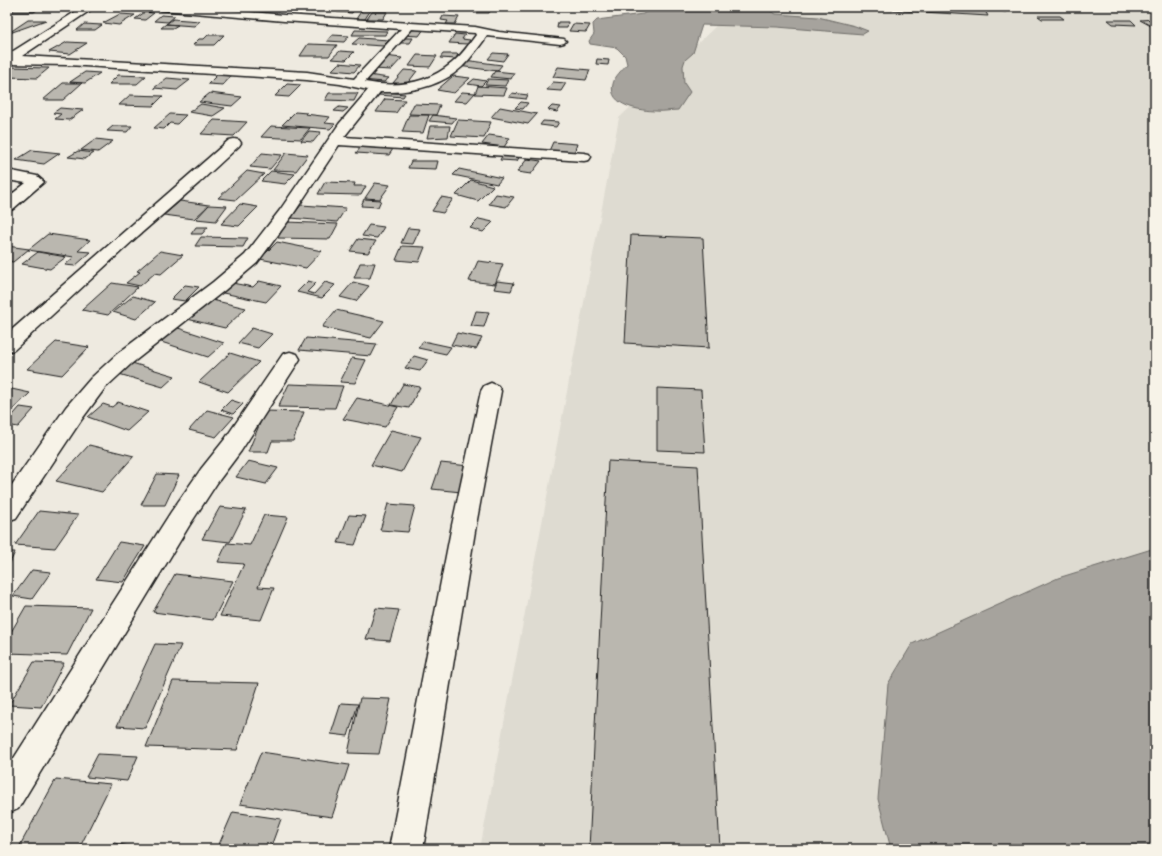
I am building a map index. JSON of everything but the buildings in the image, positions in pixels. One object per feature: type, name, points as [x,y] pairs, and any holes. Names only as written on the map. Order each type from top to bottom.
[{"type":"street","points":[[7,59],[90,7]]},
{"type":"street","points":[[161,7],[250,11],[410,25],[560,41]]},
{"type":"street","points":[[356,84],[410,25]]},
{"type":"street","points":[[7,59],[306,76],[377,88],[397,89],[410,88],[436,78],[456,66],[482,35],[482,32]]},
{"type":"street","points":[[7,511],[15,486],[98,383],[124,359],[219,286],[251,259],[286,213],[335,141],[377,88]]},
{"type":"street","points":[[335,141],[584,157]]},
{"type":"street","points":[[7,345],[132,232],[194,180],[234,143]]},
{"type":"street","points":[[7,175],[32,179],[36,182],[7,206]]},
{"type":"street","points":[[7,798],[180,519],[209,476],[233,445],[290,359]]},
{"type":"street","points":[[406,849],[464,525],[491,391]]},
{"type":"shaded area","points":[[649,7],[763,7],[776,14],[818,17],[855,26],[868,31],[863,34],[777,27],[702,25],[693,53],[685,60],[683,66],[684,83],[690,92],[678,110],[650,111],[627,106],[615,98],[613,84],[617,76],[627,64],[625,56],[617,48],[590,44],[589,41],[594,34],[593,24],[597,20],[643,14],[651,9]]},
{"type":"shaded area","points":[[715,7],[1155,7],[1155,849],[480,849],[619,118],[716,26]]},
{"type":"shaded area","points":[[1155,548],[1155,849],[891,849],[878,799],[888,684],[912,644],[1058,578]]}]
